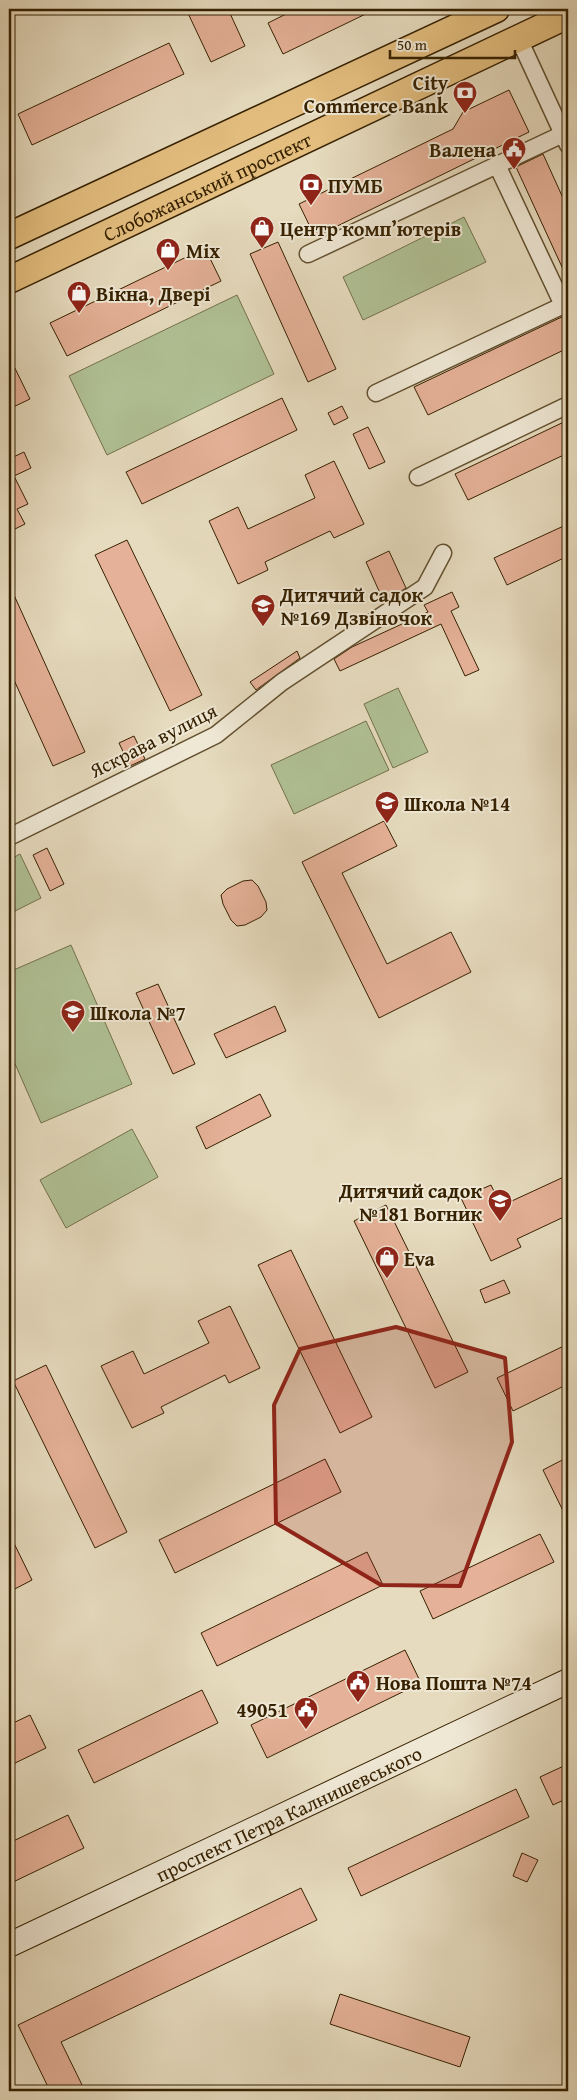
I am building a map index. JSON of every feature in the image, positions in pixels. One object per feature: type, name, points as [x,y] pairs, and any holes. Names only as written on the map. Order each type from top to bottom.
[{"type":"main road","name":"Слобожанський проспект","points":[[9,236],[496,9]]},
{"type":"main road","name":"Слобожанський проспект","points":[[9,280],[568,15]]},
{"type":"street","points":[[308,254],[497,165],[566,140],[518,39]]},
{"type":"street","points":[[376,393],[566,304],[497,165]]},
{"type":"street","points":[[418,477],[568,405]]},
{"type":"street","name":"Яскрава вулиця","points":[[9,837],[216,736],[282,682],[425,586],[442,553]]},
{"type":"street","name":"проспект Петра Калнишевського","points":[[9,1945],[568,1681]]},
{"type":"highlighted area","points":[[396,1327],[505,1358],[512,1442],[460,1586],[381,1585],[276,1523],[274,1405],[300,1349]]},
{"type":"green space","points":[[464,217],[486,262],[363,320],[343,277]]},
{"type":"green space","points":[[237,295],[274,374],[107,455],[69,376]]},
{"type":"green space","points":[[398,688],[428,752],[393,768],[364,704]]},
{"type":"green space","points":[[366,721],[389,770],[294,814],[271,765]]},
{"type":"green space","points":[[20,854],[41,898],[9,914],[9,860]]},
{"type":"green space","points":[[71,945],[132,1084],[41,1123],[9,1050],[9,972]]},
{"type":"green space","points":[[132,1129],[158,1177],[66,1228],[40,1180]]},
{"type":"building","points":[[186,9],[228,9],[245,46],[211,62]]},
{"type":"building","points":[[296,9],[376,9],[283,54],[268,23]]},
{"type":"building","points":[[169,43],[184,74],[32,145],[18,114]]},
{"type":"building","points":[[509,90],[529,132],[315,237],[299,204],[453,129],[463,112]]},
{"type":"building","points":[[543,154],[568,209],[568,280],[516,167]]},
{"type":"building","points":[[278,242],[336,369],[308,382],[250,254]]},
{"type":"building","points":[[205,248],[221,281],[67,356],[50,323]]},
{"type":"building","points":[[568,314],[568,348],[428,415],[414,387]]},
{"type":"building","points":[[9,356],[30,399],[9,409]]},
{"type":"building","points":[[282,398],[297,430],[142,504],[126,472]]},
{"type":"building","points":[[342,406],[348,418],[334,425],[328,413]]},
{"type":"building","points":[[568,420],[568,453],[468,500],[455,474]]},
{"type":"building","points":[[368,427],[385,462],[369,469],[353,434]]},
{"type":"building","points":[[24,452],[31,468],[14,476],[28,504],[17,509],[25,524],[9,532],[9,459]]},
{"type":"building","points":[[334,461],[364,524],[334,538],[330,531],[265,562],[268,570],[238,584],[209,521],[238,507],[248,529],[315,498],[305,475]]},
{"type":"building","points":[[568,524],[568,556],[507,585],[494,558]]},
{"type":"building","points":[[127,540],[202,695],[170,711],[95,555]]},
{"type":"building","points":[[389,551],[406,588],[384,602],[366,562]]},
{"type":"building","points":[[9,584],[85,752],[53,766],[9,669]]},
{"type":"building","points":[[452,592],[459,607],[451,611],[479,670],[465,676],[441,624],[340,671],[334,659],[352,647],[428,612],[424,605]]},
{"type":"building","points":[[297,651],[300,658],[256,690],[250,682]]},
{"type":"building","points":[[134,736],[145,759],[130,766],[119,743]]},
{"type":"building","points":[[384,821],[397,846],[342,873],[387,964],[451,932],[471,972],[379,1018],[302,862]]},
{"type":"building","points":[[47,848],[64,884],[50,891],[33,855]]},
{"type":"building","points":[[252,880],[258,886],[266,902],[267,910],[261,917],[245,925],[237,926],[231,920],[221,895],[227,889],[243,881]]},
{"type":"building","points":[[158,984],[195,1064],[173,1074],[136,993]]},
{"type":"building","points":[[275,1006],[286,1031],[226,1058],[214,1034]]},
{"type":"building","points":[[260,1094],[271,1116],[206,1149],[196,1127]]},
{"type":"building","points":[[568,1175],[568,1215],[517,1239],[521,1247],[491,1261],[461,1198],[491,1185],[501,1206]]},
{"type":"building","points":[[386,1205],[468,1372],[435,1388],[354,1221]]},
{"type":"building","points":[[291,1250],[372,1417],[340,1433],[258,1265]]},
{"type":"building","points":[[504,1280],[510,1293],[485,1303],[480,1290]]},
{"type":"building","points":[[230,1306],[260,1368],[229,1383],[225,1375],[161,1407],[164,1413],[132,1428],[101,1366],[133,1351],[144,1374],[209,1343],[198,1321]]},
{"type":"building","points":[[568,1344],[568,1384],[513,1411],[497,1378]]},
{"type":"building","points":[[46,1365],[127,1532],[95,1548],[13,1381]]},
{"type":"building","points":[[568,1457],[568,1521],[543,1470]]},
{"type":"building","points":[[325,1459],[341,1492],[175,1573],[159,1540]]},
{"type":"building","points":[[9,1533],[32,1580],[9,1592]]},
{"type":"building","points":[[540,1534],[554,1562],[433,1619],[420,1591]]},
{"type":"building","points":[[367,1552],[383,1585],[217,1666],[201,1633]]},
{"type":"building","points":[[405,1650],[421,1683],[267,1758],[251,1725]]},
{"type":"building","points":[[202,1690],[218,1723],[94,1783],[78,1750]]},
{"type":"building","points":[[30,1715],[46,1748],[9,1766],[9,1725]]},
{"type":"building","points":[[568,1764],[568,1798],[553,1805],[540,1777]]},
{"type":"building","points":[[516,1789],[529,1817],[361,1896],[348,1868]]},
{"type":"building","points":[[68,1815],[84,1848],[9,1884],[9,1843]]},
{"type":"building","points":[[522,1853],[538,1860],[527,1882],[513,1876]]},
{"type":"building","points":[[301,1888],[317,1920],[61,2042],[85,2091],[50,2091],[18,2025]]},
{"type":"building","points":[[340,1994],[470,2037],[460,2067],[330,2024]]},
{"type":"place","name":"City Commerce Bank","points":[[465,114]]},
{"type":"place","name":"Валена","points":[[514,170]]},
{"type":"place","name":"ПУМБ","points":[[311,206]]},
{"type":"place","name":"Центр комп’ютерів","points":[[262,249]]},
{"type":"place","name":"Mix","points":[[168,271]]},
{"type":"place","name":"Вікна, Двері","points":[[79,314]]},
{"type":"place","name":"Дитячий садок №169 Дзвіночок","points":[[263,627]]},
{"type":"place","name":"Школа №14","points":[[387,824]]},
{"type":"place","name":"Школа №7","points":[[73,1033]]},
{"type":"place","name":"Дитячий садок №181 Вогник","points":[[500,1222]]},
{"type":"place","name":"Eva","points":[[387,1279]]},
{"type":"place","name":"Нова Пошта №74","points":[[358,1703]]},
{"type":"place","name":"49051","points":[[306,1730]]}]
